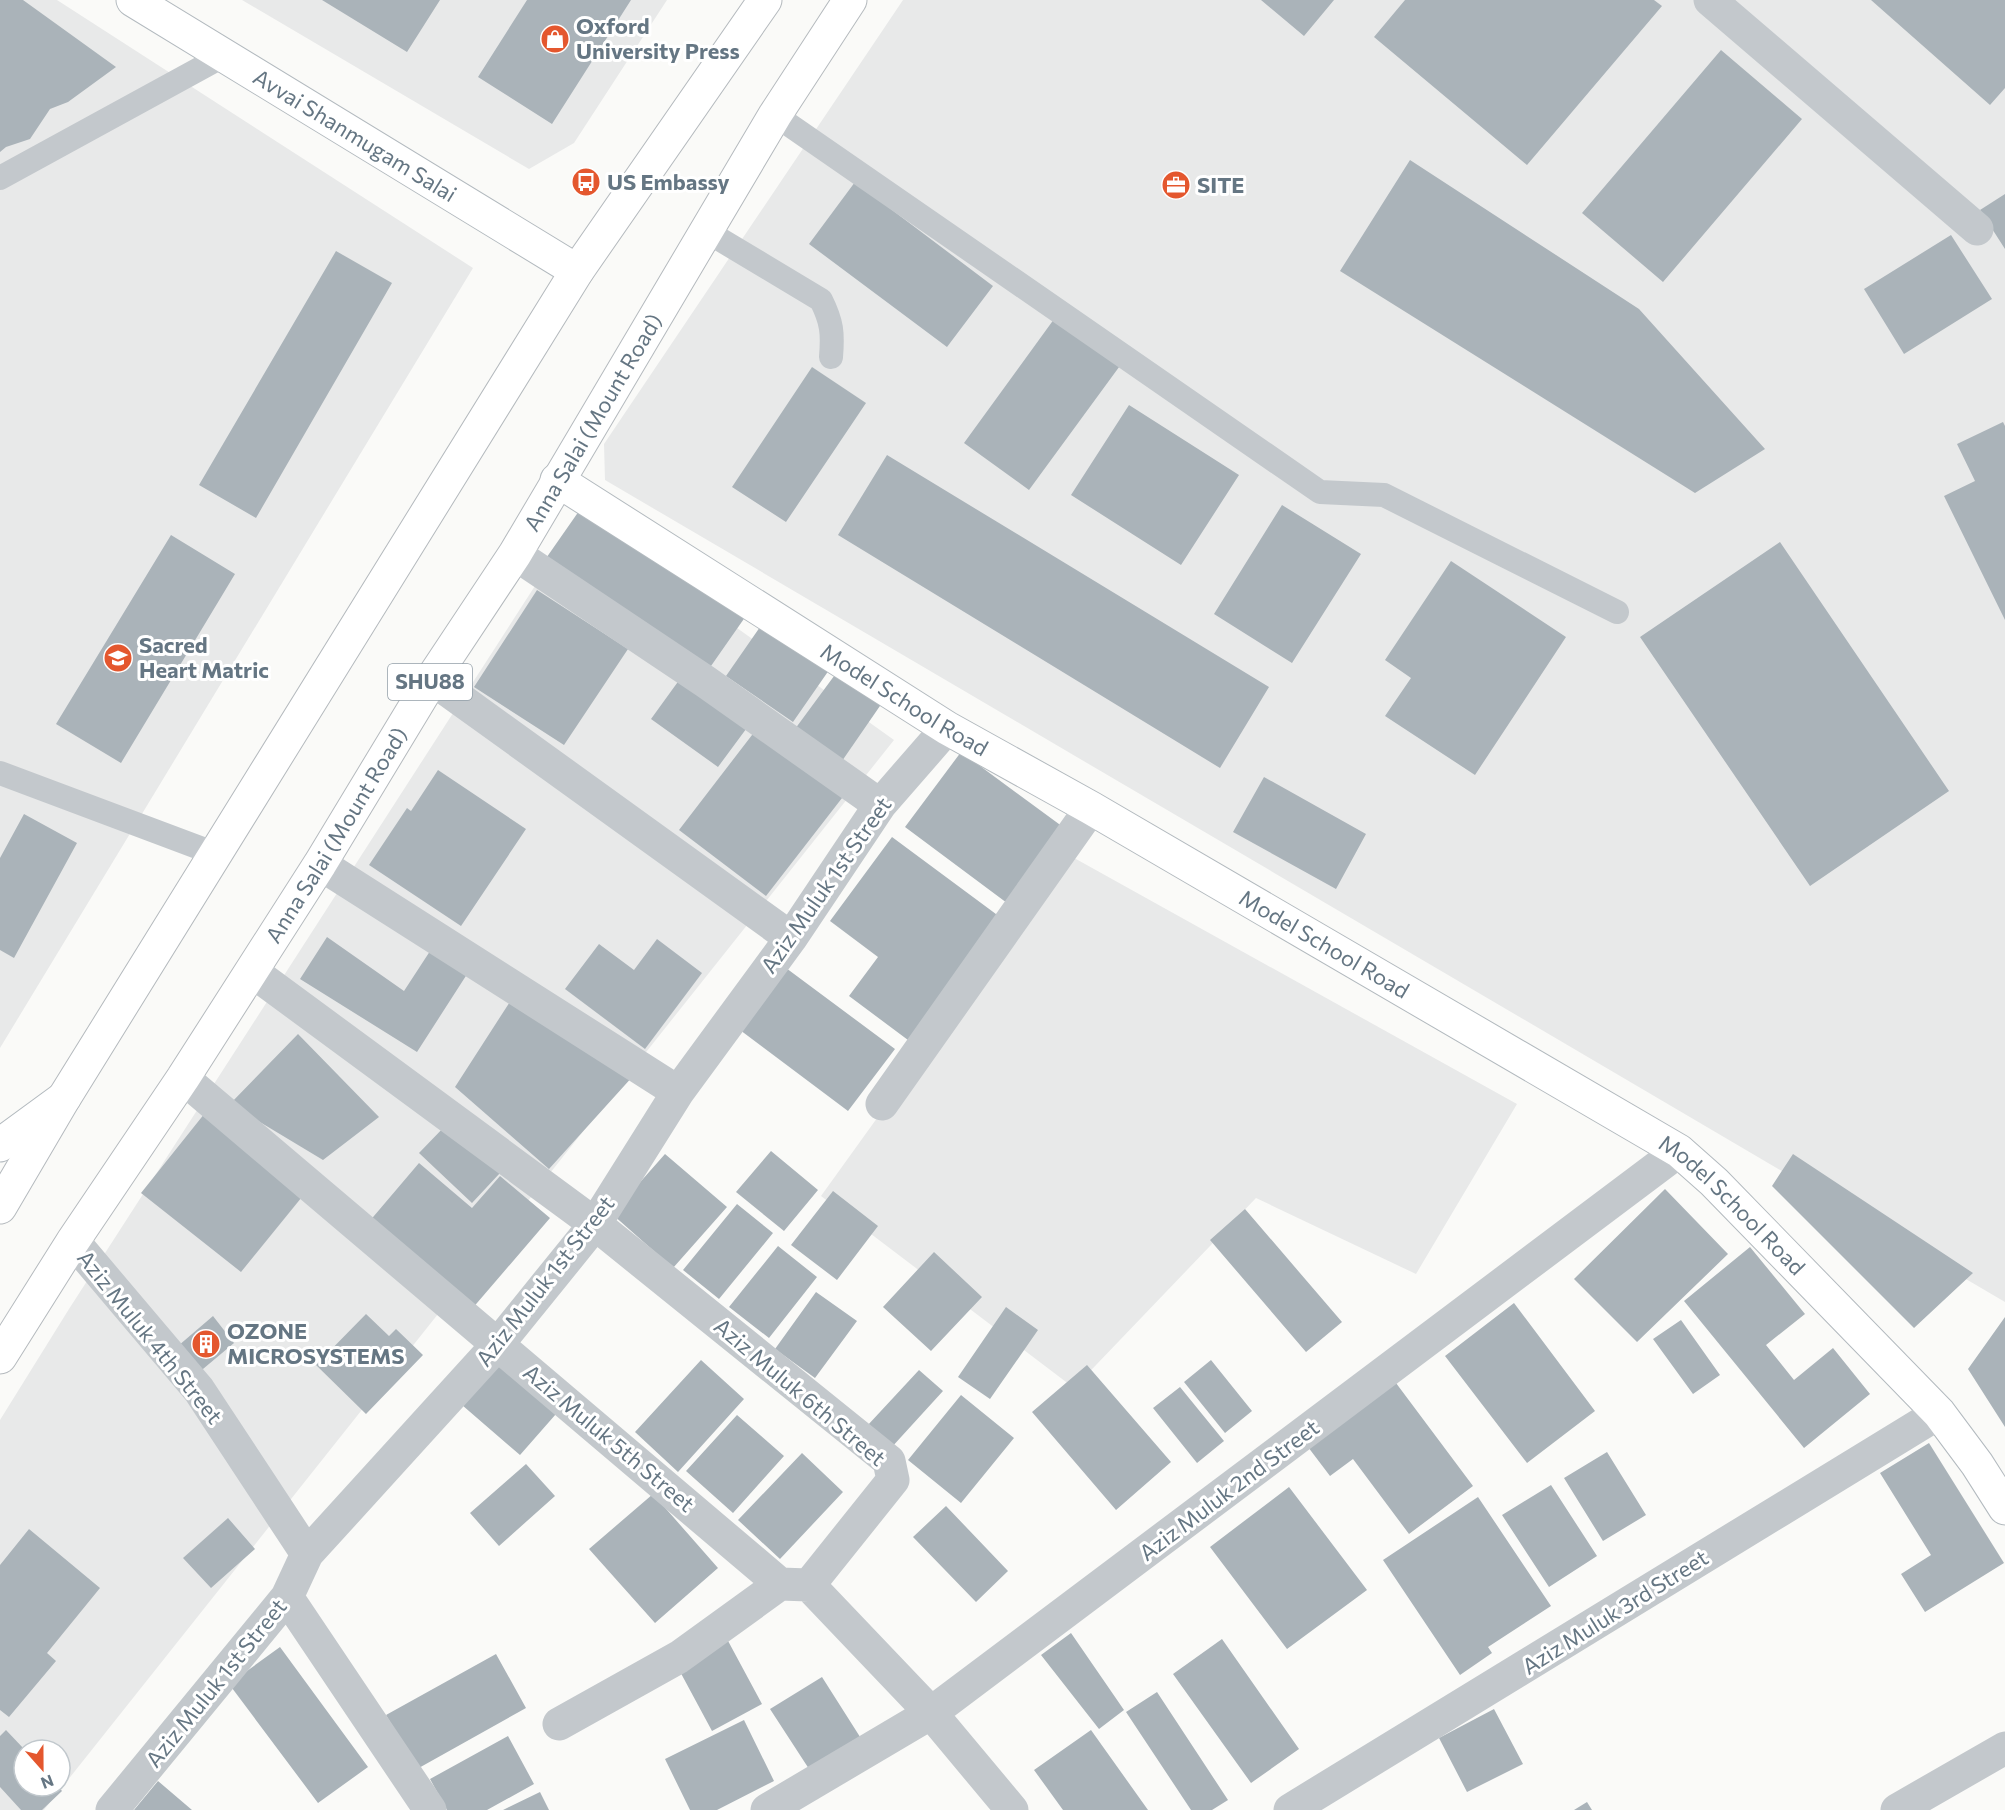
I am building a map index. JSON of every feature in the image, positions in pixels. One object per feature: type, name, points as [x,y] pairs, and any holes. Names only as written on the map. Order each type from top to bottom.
[{"type":"main road","name":"Avvai Shanmugam Salai","points":[[133,0],[577,271]]},
{"type":"main road","points":[[0,1207],[64,1098],[577,271],[765,0]]},
{"type":"main road","name":"Anna Salai (Mount Road)","points":[[0,1357],[73,1241],[253,972],[432,679],[514,554],[775,115],[850,0]]},
{"type":"main road","name":"Model School Road","points":[[557,480],[948,728],[1091,808],[1679,1151],[1714,1182],[1939,1413],[1977,1464],[2005,1508]]},
{"type":"main road","points":[[0,1145],[64,1098]]},
{"type":"street","points":[[1710,0],[1977,229]]},
{"type":"street","points":[[514,554],[706,682],[880,805]]},
{"type":"street","points":[[432,679],[790,938]]},
{"type":"street","name":"Aziz Muluk 1st Street","points":[[112,1810],[287,1597],[307,1554],[498,1344],[594,1224],[678,1092],[790,938],[880,805],[948,728]]},
{"type":"street","points":[[882,1104],[1091,808]]},
{"type":"street","points":[[320,864],[678,1092]]},
{"type":"street","points":[[253,972],[594,1224]]},
{"type":"street","name":"Aziz Muluk 5th Street","points":[[183,1078],[498,1344],[795,1584],[932,1713],[1012,1810]]},
{"type":"street","name":"Aziz Muluk 2nd Street","points":[[767,1810],[932,1713],[1679,1151]]},
{"type":"street","name":"Aziz Muluk 6th Street","points":[[594,1224],[889,1461],[893,1480],[795,1584]]},
{"type":"street","name":"Aziz Muluk 4th Street","points":[[73,1241],[199,1390],[307,1554]]},
{"type":"street","name":"Aziz Muluk 3rd Street","points":[[1303,1807],[1939,1413]]},
{"type":"street","points":[[559,1724],[679,1657],[795,1584]]},
{"type":"street","points":[[287,1597],[428,1809]]},
{"type":"street","points":[[1897,1810],[2005,1748]]},
{"type":"lane","points":[[0,178],[223,56]]},
{"type":"lane","points":[[775,115],[1320,492],[1384,495],[1617,612]]},
{"type":"lane","points":[[706,231],[821,300],[829,316],[833,332],[831,357]]},
{"type":"lane","points":[[0,773],[216,854]]},
{"type":"shaded area","name":"Sacred Heart Matric","points":[[0,0],[57,0],[473,268],[0,1048]]},
{"type":"shaded area","points":[[242,0],[667,0],[574,143],[529,169]]},
{"type":"shaded area","points":[[903,0],[2005,0],[2005,1302],[605,480],[604,444]]},
{"type":"shaded area","points":[[580,516],[894,740],[72,1775],[72,1738],[12,1738],[12,1798],[54,1798],[44,1810],[0,1810],[0,1420],[69,1309]]},
{"type":"shaded area","points":[[1067,854],[1517,1104],[1416,1274],[1256,1198],[1074,1388],[821,1196]]},
{"type":"building","points":[[0,0],[23,0],[116,67],[68,102],[50,109],[30,139],[6,147],[0,152]]},
{"type":"building","points":[[322,0],[440,0],[407,52]]},
{"type":"building","name":"Oxford University Press","points":[[527,0],[631,0],[552,124],[478,77]]},
{"type":"building","points":[[1261,0],[1334,0],[1304,36]]},
{"type":"building","points":[[1405,0],[1654,0],[1662,6],[1527,165],[1374,37]]},
{"type":"building","points":[[1871,0],[2005,0],[2005,88],[1990,105]]},
{"type":"building","points":[[1721,50],[1802,119],[1663,282],[1582,213]]},
{"type":"building","points":[[1410,160],[1639,309],[1765,449],[1695,493],[1340,271]]},
{"type":"building","points":[[855,182],[993,286],[947,347],[809,244]]},
{"type":"building","points":[[2005,194],[2005,249],[1980,210]]},
{"type":"building","points":[[1951,235],[1992,299],[1904,354],[1864,289]]},
{"type":"building","points":[[336,251],[392,283],[256,518],[199,485]]},
{"type":"building","points":[[1057,315],[1122,363],[1029,490],[964,443]]},
{"type":"building","points":[[812,367],[866,403],[786,522],[732,487]]},
{"type":"building","points":[[1129,405],[1239,475],[1181,565],[1071,495]]},
{"type":"building","points":[[2003,422],[2005,426],[2005,620],[1944,496],[1975,481],[1957,444]]},
{"type":"building","points":[[887,455],[1269,687],[1220,768],[838,535]]},
{"type":"building","points":[[586,501],[748,613],[704,676],[542,564]]},
{"type":"building","points":[[1282,505],[1361,554],[1292,663],[1214,614]]},
{"type":"building","points":[[171,535],[235,574],[121,763],[56,724]]},
{"type":"building","points":[[1780,542],[1949,791],[1810,886],[1640,637]]},
{"type":"building","points":[[1451,561],[1566,637],[1475,775],[1385,716],[1411,678],[1385,660]]},
{"type":"building","points":[[537,590],[628,649],[564,745],[474,687]]},
{"type":"building","points":[[769,614],[836,660],[793,722],[726,676]]},
{"type":"building","points":[[685,672],[752,721],[718,767],[651,719]]},
{"type":"building","points":[[837,672],[882,703],[842,761],[795,729]]},
{"type":"building","points":[[762,722],[849,789],[766,896],[679,830]]},
{"type":"building","points":[[961,752],[1063,827],[1007,903],[905,827]]},
{"type":"building","points":[[438,770],[526,829],[461,926],[369,865],[407,808],[411,811]]},
{"type":"building","points":[[1264,777],[1366,834],[1336,889],[1233,832]]},
{"type":"building","points":[[24,814],[77,843],[14,958],[0,950],[0,858]]},
{"type":"building","points":[[892,837],[1004,920],[912,1043],[849,996],[878,957],[830,921]]},
{"type":"building","points":[[327,937],[404,991],[434,945],[471,968],[417,1052],[300,979]]},
{"type":"building","points":[[657,939],[702,973],[645,1049],[565,989],[599,944],[634,970]]},
{"type":"building","points":[[786,968],[895,1049],[848,1111],[740,1030]]},
{"type":"building","points":[[513,997],[634,1075],[549,1169],[455,1087]]},
{"type":"building","points":[[298,1034],[379,1117],[323,1160],[230,1104]]},
{"type":"building","points":[[205,1113],[306,1192],[241,1272],[141,1193]]},
{"type":"building","points":[[447,1124],[500,1173],[472,1203],[419,1153]]},
{"type":"building","points":[[771,1151],[818,1190],[784,1231],[736,1192]]},
{"type":"building","points":[[665,1154],[727,1207],[673,1268],[612,1214]]},
{"type":"building","points":[[1793,1154],[1973,1273],[1914,1328],[1772,1186]]},
{"type":"building","points":[[419,1163],[472,1208],[500,1176],[550,1218],[471,1310],[368,1223]]},
{"type":"building","points":[[1665,1189],[1728,1254],[1637,1342],[1574,1279]]},
{"type":"building","points":[[833,1191],[878,1226],[837,1280],[791,1245]]},
{"type":"building","points":[[737,1204],[773,1233],[719,1299],[683,1270]]},
{"type":"building","points":[[1245,1209],[1342,1322],[1306,1352],[1210,1240]]},
{"type":"building","points":[[778,1246],[817,1277],[769,1338],[729,1307]]},
{"type":"building","points":[[1750,1247],[1805,1314],[1766,1345],[1794,1380],[1833,1348],[1870,1394],[1804,1448],[1684,1301]]},
{"type":"building","points":[[934,1252],[982,1297],[931,1351],[883,1307]]},
{"type":"building","points":[[816,1292],[857,1321],[815,1378],[775,1349]]},
{"type":"building","points":[[1514,1303],[1595,1411],[1527,1463],[1445,1356]]},
{"type":"building","points":[[1006,1307],[1038,1330],[990,1399],[958,1377]]},
{"type":"building","points":[[366,1314],[389,1336],[396,1329],[423,1355],[366,1414],[316,1365]]},
{"type":"building","name":"OZONE MICROSYSTEMS","points":[[213,1316],[234,1343],[197,1374],[178,1346]]},
{"type":"building","points":[[2005,1317],[2005,1427],[1968,1369]]},
{"type":"building","points":[[1681,1320],[1720,1375],[1693,1394],[1653,1339]]},
{"type":"building","points":[[701,1360],[744,1399],[678,1472],[635,1432]]},
{"type":"building","points":[[1211,1360],[1252,1411],[1225,1433],[1184,1382]]},
{"type":"building","points":[[498,1364],[556,1414],[520,1455],[462,1405]]},
{"type":"building","points":[[1087,1365],[1171,1462],[1116,1510],[1032,1412]]},
{"type":"building","points":[[919,1370],[943,1391],[891,1448],[867,1426]]},
{"type":"building","points":[[1396,1383],[1473,1486],[1409,1534],[1353,1459],[1330,1476],[1308,1447]]},
{"type":"building","points":[[1180,1387],[1224,1441],[1197,1463],[1153,1408]]},
{"type":"building","points":[[961,1395],[1014,1438],[961,1503],[908,1460]]},
{"type":"building","points":[[737,1415],[784,1456],[733,1513],[686,1471]]},
{"type":"building","points":[[1929,1443],[2004,1563],[1925,1612],[1901,1574],[1931,1555],[1880,1473]]},
{"type":"building","points":[[1607,1452],[1646,1515],[1603,1541],[1564,1478]]},
{"type":"building","points":[[802,1453],[843,1492],[780,1559],[738,1520]]},
{"type":"building","points":[[526,1464],[555,1496],[499,1546],[470,1513]]},
{"type":"building","points":[[1551,1485],[1597,1556],[1549,1587],[1502,1515]]},
{"type":"building","points":[[1289,1487],[1367,1590],[1287,1649],[1210,1547]]},
{"type":"building","points":[[653,1494],[718,1568],[655,1623],[589,1549]]},
{"type":"building","points":[[1478,1497],[1551,1606],[1488,1647],[1492,1653],[1460,1675],[1383,1560]]},
{"type":"building","points":[[946,1506],[1008,1571],[976,1602],[913,1537]]},
{"type":"building","points":[[228,1518],[255,1549],[211,1588],[183,1558]]},
{"type":"building","points":[[29,1529],[100,1588],[47,1653],[56,1661],[9,1717],[0,1710],[0,1565]]},
{"type":"building","points":[[1071,1633],[1124,1710],[1099,1729],[1041,1655]]},
{"type":"building","points":[[727,1639],[762,1704],[712,1731],[677,1666]]},
{"type":"building","points":[[1222,1639],[1299,1749],[1251,1783],[1173,1674]]},
{"type":"building","points":[[280,1647],[368,1767],[318,1803],[229,1684]]},
{"type":"building","points":[[496,1654],[526,1708],[417,1769],[386,1715]]},
{"type":"building","points":[[822,1677],[862,1740],[811,1772],[770,1709]]},
{"type":"building","points":[[1157,1692],[1228,1800],[1212,1810],[1191,1810],[1126,1712]]},
{"type":"building","points":[[1494,1709],[1523,1764],[1467,1792],[1439,1738]]},
{"type":"building","points":[[744,1720],[774,1781],[717,1810],[690,1810],[665,1759]]},
{"type":"building","points":[[6,1730],[14,1738],[12,1798],[55,1798],[42,1810],[21,1810],[0,1787],[0,1736]]},
{"type":"building","points":[[1091,1730],[1148,1810],[1063,1810],[1034,1770]]},
{"type":"building","points":[[508,1736],[534,1784],[487,1810],[447,1810],[430,1779]]},
{"type":"building","points":[[158,1781],[192,1810],[134,1810]]},
{"type":"building","points":[[540,1792],[549,1810],[503,1810]]},
{"type":"building","points":[[1587,1802],[1592,1810],[1574,1810]]},
{"type":"place","name":"Oxford University Press","points":[[555,39]]},
{"type":"place","name":"US Embassy","points":[[586,182]]},
{"type":"place","name":"SITE","points":[[1176,185]]},
{"type":"place","name":"Sacred Heart Matric","points":[[118,658]]},
{"type":"place","name":"OZONE MICROSYSTEMS","points":[[206,1344]]}]
